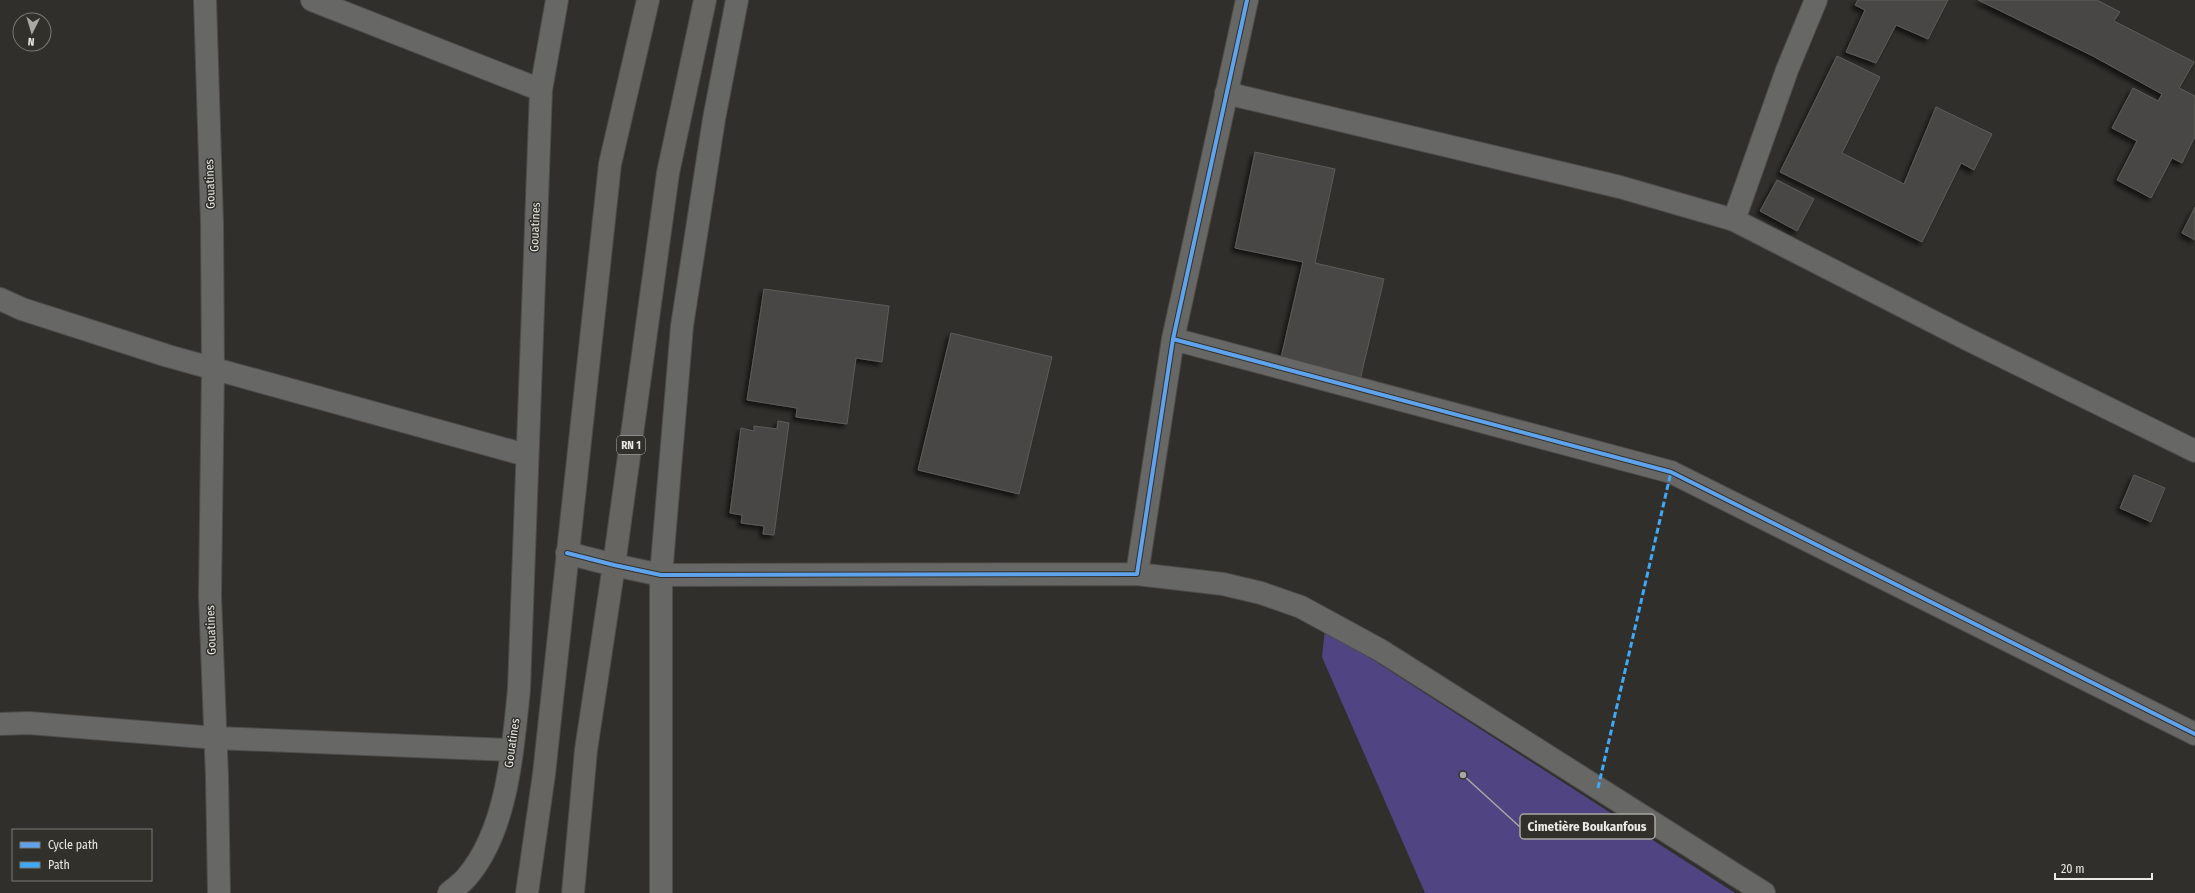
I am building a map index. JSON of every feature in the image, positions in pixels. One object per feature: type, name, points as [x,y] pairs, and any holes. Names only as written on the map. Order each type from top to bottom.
[{"type":"highway","points":[[528,893],[544,774],[610,164],[648,0]]},
{"type":"highway","name":"RN 1","points":[[573,893],[586,750],[614,566],[668,173],[705,0]]},
{"type":"street","name":"Gouatines","points":[[205,0],[212,223],[213,368],[210,596],[216,738],[219,893]]},
{"type":"street","points":[[312,0],[541,90]]},
{"type":"street","name":"Gouatines","points":[[449,893],[467,877],[490,838],[503,796],[512,750],[519,688],[526,456],[541,90],[557,0]]},
{"type":"street","points":[[661,893],[661,575],[682,326],[714,119],[737,0]]},
{"type":"street","points":[[1137,574],[1173,339],[1247,0]]},
{"type":"street","points":[[1734,220],[1787,70],[1816,0]]},
{"type":"street","points":[[1226,93],[1620,187],[1734,220],[1967,339],[2195,451]]},
{"type":"street","points":[[0,299],[168,356],[526,456]]},
{"type":"street","points":[[1173,339],[1671,472],[2195,734]]},
{"type":"street","points":[[567,553],[614,566],[661,575],[1137,574],[1224,584],[1261,593],[1302,607],[1380,650],[1764,893]]},
{"type":"street","points":[[0,724],[29,723],[216,738],[512,750]]},
{"type":"shaded area","points":[[1325,629],[1735,893],[1425,893],[1322,657]]},
{"type":"building","points":[[1858,0],[1948,0],[1928,39],[1896,25],[1876,63],[1846,52],[1865,10],[1855,5]]},
{"type":"building","points":[[1978,0],[2097,0],[2120,12],[2114,21],[2194,62],[2179,88],[2195,96],[2195,136],[2182,163],[2172,158],[2151,198],[2117,180],[2137,141],[2112,128],[2133,88],[2158,101],[2162,94],[2091,55]]},
{"type":"building","points":[[1837,56],[1880,77],[1842,153],[1904,184],[1936,107],[1992,134],[1974,170],[1961,163],[1922,242],[1780,172]]},
{"type":"building","points":[[1255,152],[1335,169],[1315,263],[1384,279],[1360,380],[1280,362],[1303,262],[1235,248]]},
{"type":"building","points":[[1777,180],[1814,199],[1797,231],[1760,211]]},
{"type":"building","points":[[2195,207],[2195,240],[2182,233]]},
{"type":"building","points":[[764,289],[889,306],[882,362],[856,358],[847,424],[796,417],[797,408],[747,400]]},
{"type":"building","points":[[951,333],[1052,357],[1019,494],[918,470]]},
{"type":"building","points":[[778,421],[789,423],[774,535],[763,534],[764,526],[741,523],[742,515],[730,513],[741,428],[754,431],[754,426],[777,429]]},
{"type":"building","points":[[2134,475],[2165,488],[2151,522],[2120,508]]},
{"type":"marked path","points":[[1598,788],[1671,472]]},
{"type":"cycle path","points":[[567,553],[661,575],[1137,574],[1173,339],[1247,0]]},
{"type":"cycle path","points":[[1173,339],[1671,472],[2195,734]]},
{"type":"place","name":"Cimetière Boukanfous","points":[[1463,775]]}]
